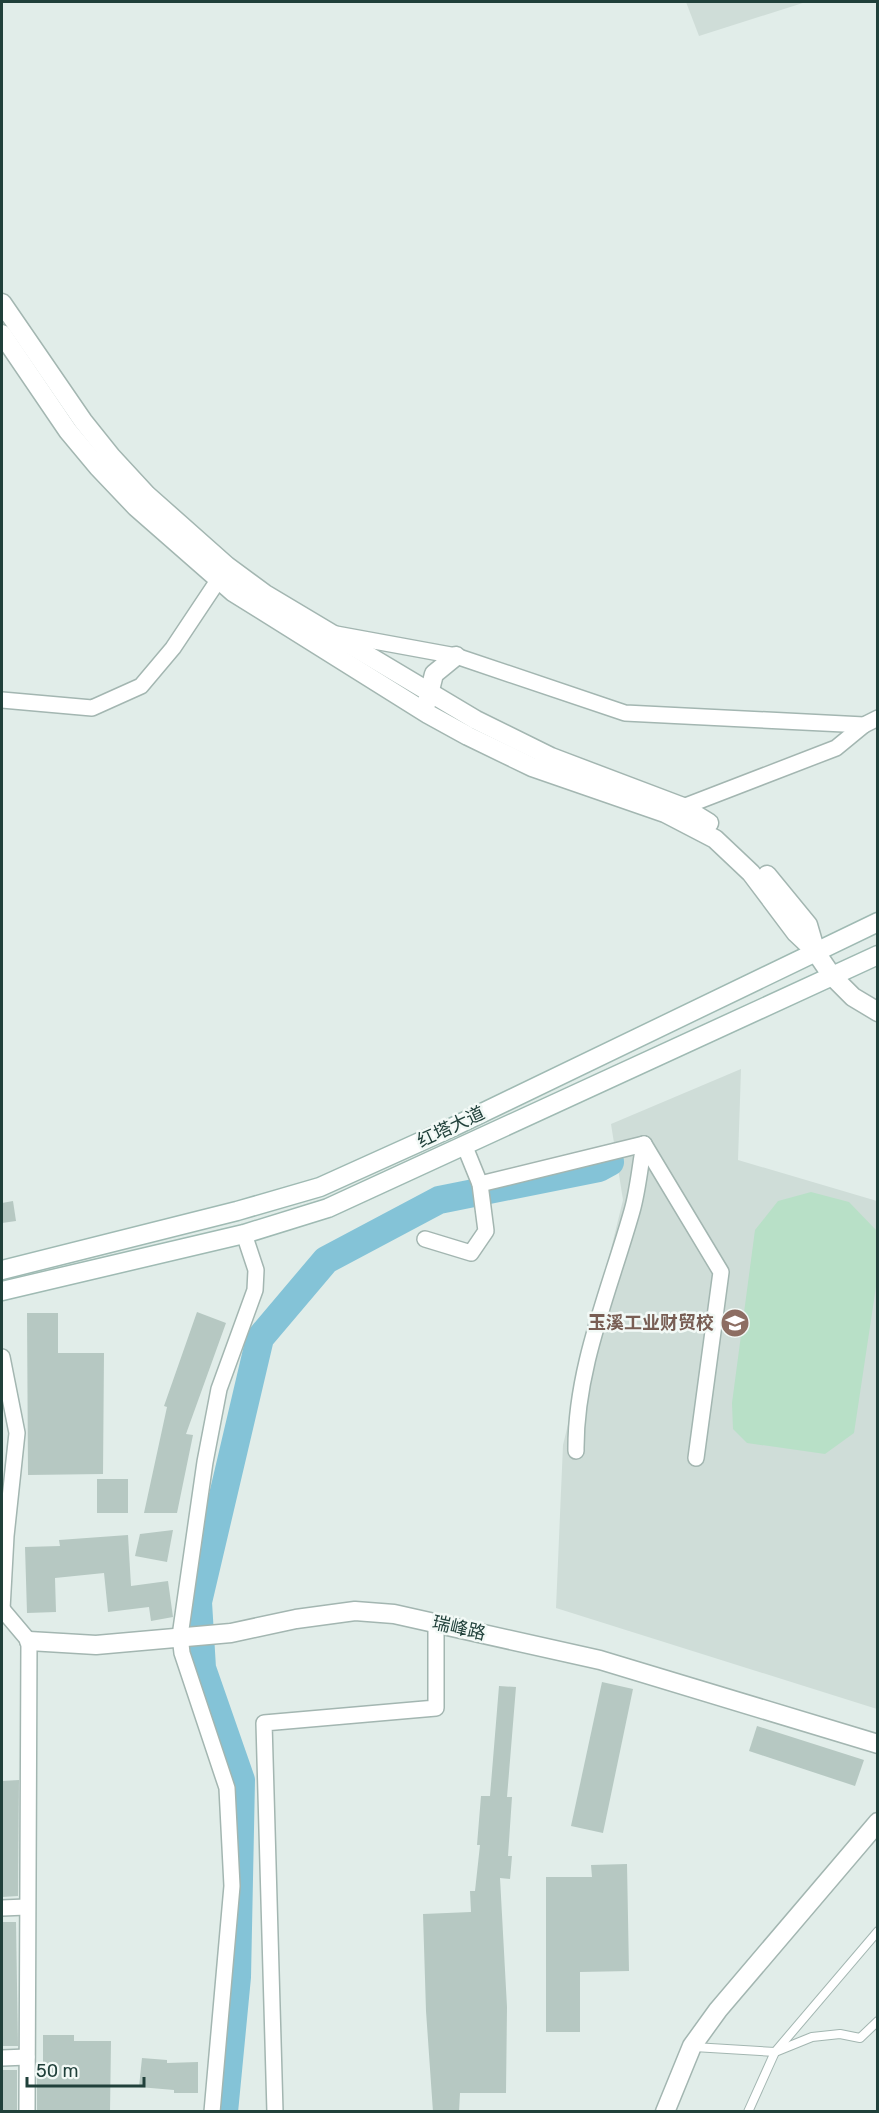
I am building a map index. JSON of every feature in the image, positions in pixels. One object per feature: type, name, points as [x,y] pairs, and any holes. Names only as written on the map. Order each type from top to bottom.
[{"type":"street","points":[[2,303],[83,421],[111,456],[257,608],[428,714],[532,766],[678,812],[836,748],[864,725],[878,718]]},
{"type":"street","points":[[2,334],[68,431],[98,468],[136,507],[223,573],[333,633],[428,693],[551,757],[730,836],[753,858],[808,925],[815,951],[832,976],[853,997],[878,1012]]},
{"type":"street","points":[[2,700],[92,708],[141,686],[173,648],[223,573]]},
{"type":"street","points":[[333,633],[456,656],[625,713],[864,725]]},
{"type":"street","points":[[428,714],[428,693],[434,674],[456,656]]},
{"type":"street","name":"红塔大道","points":[[2,1270],[237,1211],[320,1187],[453,1126],[878,922]]},
{"type":"street","name":"红塔大道","points":[[2,1291],[244,1234],[328,1208],[878,956]]},
{"type":"street","points":[[480,1186],[644,1144]]},
{"type":"street","points":[[576,1451],[576,1421],[598,1322],[633,1208],[644,1144]]},
{"type":"street","points":[[644,1144],[721,1272],[696,1458]]},
{"type":"street","points":[[425,1239],[471,1253],[486,1231],[480,1186],[465,1147]]},
{"type":"street","points":[[212,2112],[231,1897],[227,1788],[182,1653],[205,1462],[219,1389],[255,1290],[256,1270],[244,1234]]},
{"type":"street","points":[[2,1357],[17,1433],[4,1536],[2,1609],[29,1641],[26,1907],[27,2112]]},
{"type":"street","name":"瑞峰路","points":[[29,1641],[96,1645],[231,1633],[296,1619],[355,1611],[394,1614],[600,1660],[878,1744]]},
{"type":"street","points":[[274,2112],[264,1723],[436,1708],[436,1623]]},
{"type":"street","points":[[665,2112],[692,2046],[718,2010],[878,1822]]},
{"type":"street","points":[[2,1908],[26,1907]]},
{"type":"street","points":[[2,2058],[27,2057]]},
{"type":"lane","points":[[748,2112],[775,2052],[878,1931]]},
{"type":"lane","points":[[692,2046],[775,2052],[812,2037],[840,2034],[860,2038],[878,2021]]},
{"type":"shaded area","points":[[686,2],[806,2],[699,36]]},
{"type":"shaded area","name":"玉溪工业财贸校","points":[[741,1069],[738,1160],[877,1201],[877,1709],[556,1608],[563,1445],[623,1200],[611,1124]]},
{"type":"green space","points":[[811,1192],[849,1202],[877,1231],[877,1280],[854,1433],[825,1454],[747,1443],[733,1429],[732,1403],[755,1230],[778,1201]]},
{"type":"building","points":[[13,1201],[16,1221],[2,1223],[2,1203]]},
{"type":"building","points":[[197,1312],[226,1323],[186,1434],[193,1435],[177,1513],[144,1513],[167,1407],[164,1406]]},
{"type":"building","points":[[27,1313],[58,1313],[58,1353],[104,1353],[103,1474],[28,1475]]},
{"type":"building","points":[[97,1479],[128,1479],[128,1513],[97,1513]]},
{"type":"building","points":[[173,1530],[167,1562],[135,1556],[140,1534]]},
{"type":"building","points":[[128,1535],[131,1586],[168,1581],[173,1617],[151,1621],[149,1607],[108,1612],[104,1573],[55,1578],[56,1612],[27,1613],[25,1547],[60,1546],[59,1540]]},
{"type":"building","points":[[602,1682],[633,1689],[603,1833],[571,1826]]},
{"type":"building","points":[[499,1686],[516,1687],[507,1797],[512,1797],[508,1856],[512,1856],[510,1879],[500,1878],[507,2007],[506,2093],[460,2093],[459,2112],[433,2112],[426,2011],[423,1914],[471,1912],[470,1891],[475,1891],[480,1845],[477,1845],[481,1796],[490,1796]]},
{"type":"building","points":[[757,1726],[864,1760],[855,1786],[749,1751]]},
{"type":"building","points":[[19,1780],[18,1896],[2,1897],[2,1781]]},
{"type":"building","points":[[627,1864],[629,1971],[580,1972],[580,2032],[546,2032],[546,1877],[592,1877],[591,1865]]},
{"type":"building","points":[[2,1922],[16,1922],[18,2046],[2,2046]]},
{"type":"building","points":[[43,2035],[74,2035],[74,2041],[111,2041],[110,2112],[37,2112],[37,2070],[43,2069]]},
{"type":"building","points":[[142,2058],[167,2060],[167,2063],[198,2062],[198,2093],[174,2093],[174,2090],[139,2087]]},
{"type":"building","points":[[2,2070],[17,2070],[17,2112],[2,2112]]},
{"type":"waterway","points":[[224,2112],[237,1977],[241,1780],[202,1668],[198,1602],[260,1338],[326,1260],[439,1200],[599,1168],[610,1162]]},
{"type":"place","name":"玉溪工业财贸校","points":[[735,1323]]}]
